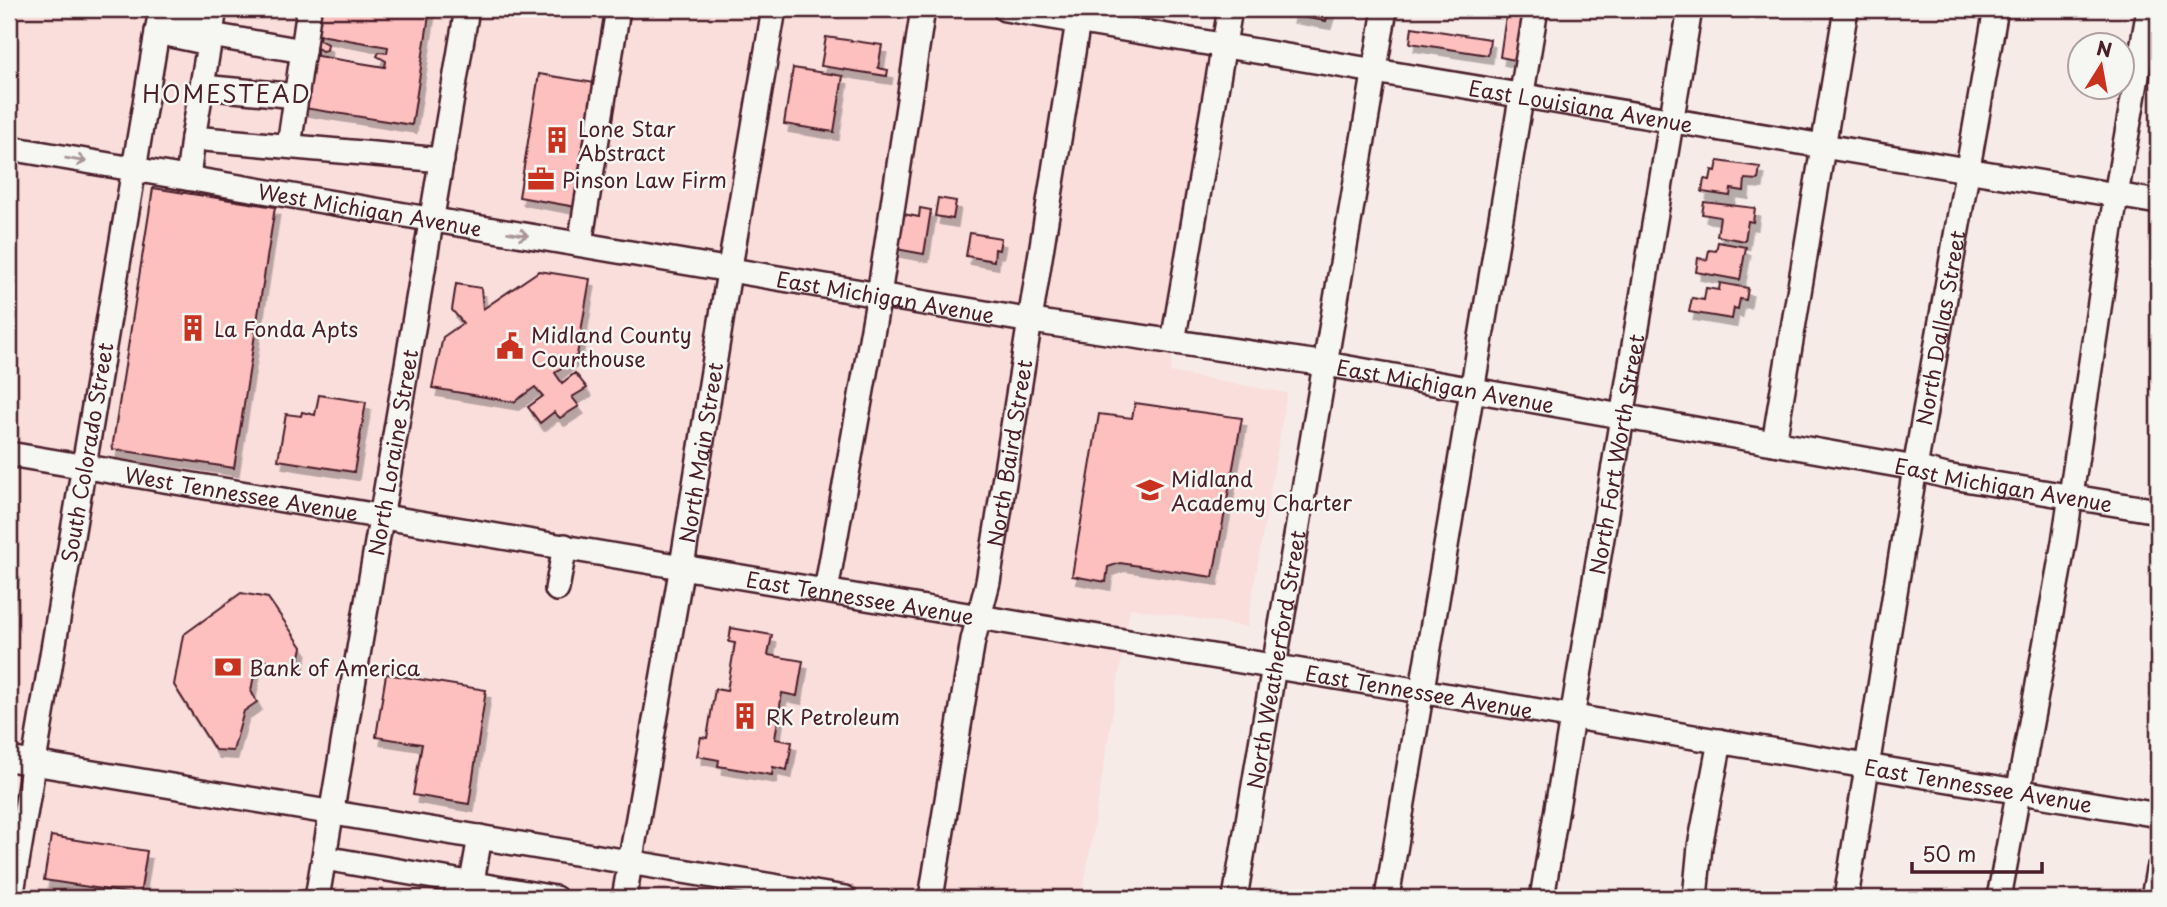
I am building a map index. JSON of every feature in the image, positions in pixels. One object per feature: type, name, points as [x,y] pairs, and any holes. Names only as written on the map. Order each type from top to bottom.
[{"type":"street","points":[[289,146],[309,9]]},
{"type":"street","name":"North Loraine Street","points":[[317,898],[467,9]]},
{"type":"street","points":[[580,244],[618,9]]},
{"type":"street","name":"North Main Street","points":[[624,898],[774,9]]},
{"type":"street","points":[[826,591],[879,295],[923,9]]},
{"type":"street","name":"East Louisiana Avenue","points":[[1005,9],[1079,15],[1224,46],[2158,202]]},
{"type":"street","points":[[1173,341],[1230,9]]},
{"type":"street","name":"North Weatherford Street","points":[[1235,898],[1385,9]]},
{"type":"street","points":[[1387,898],[1535,9]]},
{"type":"street","name":"North Fort Worth Street","points":[[1542,898],[1690,9]]},
{"type":"street","points":[[1774,443],[1846,9]]},
{"type":"street","name":"North Dallas Street","points":[[1846,898],[1915,468],[1996,9]]},
{"type":"street","points":[[1999,898],[2071,497],[2116,195],[2149,9]]},
{"type":"street","name":"North Baird Street","points":[[930,898],[973,640],[988,582],[1079,15]]},
{"type":"street","points":[[159,18],[303,51]]},
{"type":"street","name":"South Colorado Street","points":[[10,898],[159,18]]},
{"type":"street","points":[[188,178],[212,28]]},
{"type":"street","points":[[202,87],[296,96]]},
{"type":"street","points":[[193,138],[442,160]]},
{"type":"street","name":"West Michigan Avenue","points":[[9,148],[730,270]]},
{"type":"street","name":"East Michigan Avenue","points":[[730,270],[1032,321],[1326,364],[1915,468],[1947,476],[2158,511]]},
{"type":"street","name":"West Tennessee Avenue","points":[[9,454],[682,566]]},
{"type":"street","points":[[557,589],[565,546]]},
{"type":"street","name":"East Tennessee Avenue","points":[[682,566],[2158,815]]},
{"type":"street","points":[[1695,898],[1698,854],[1720,741]]},
{"type":"street","points":[[9,759],[845,898]]},
{"type":"street","points":[[470,890],[480,837]]},
{"type":"street","points":[[324,858],[470,890],[555,898]]},
{"type":"street","points":[[2153,898],[2158,870]]},
{"type":"shaded area","points":[[9,9],[1012,9],[1225,45],[1170,372],[1287,393],[1247,627],[1130,608],[1082,898],[9,898]]},
{"type":"building","points":[[320,9],[430,9],[412,125],[304,108]],"holes":[[[320,35],[388,47],[387,53],[379,52],[377,56],[386,61],[385,67],[317,56],[317,48],[327,50],[328,44],[319,40]]]},
{"type":"building","points":[[1291,9],[1330,9],[1326,21],[1290,15]]},
{"type":"building","points":[[1507,9],[1523,9],[1515,60],[1500,57]]},
{"type":"building","points":[[1412,27],[1490,39],[1488,55],[1410,43]]},
{"type":"building","points":[[826,37],[882,45],[878,68],[888,70],[887,76],[821,66]]},
{"type":"building","points":[[793,68],[843,76],[834,132],[784,124]]},
{"type":"building","name":"Lone Star Abstract","points":[[539,74],[595,83],[576,207],[519,197]]},
{"type":"building","points":[[1718,161],[1760,167],[1758,180],[1745,179],[1744,191],[1731,189],[1730,196],[1702,192],[1704,179],[1710,180]]},
{"type":"building","name":"La Fonda Apts","points":[[153,188],[275,207],[234,468],[112,449]]},
{"type":"building","points":[[938,198],[956,201],[953,219],[935,216]]},
{"type":"building","points":[[1704,202],[1755,208],[1753,222],[1748,221],[1745,241],[1717,236],[1720,217],[1702,214]]},
{"type":"building","points":[[920,208],[931,210],[924,254],[896,249],[903,214],[919,217]]},
{"type":"building","points":[[970,233],[1001,238],[999,250],[995,249],[994,261],[966,256]]},
{"type":"building","points":[[1718,242],[1746,247],[1740,280],[1696,272],[1698,258],[1707,260],[1709,250],[1716,251]]},
{"type":"building","name":"Midland County Courthouse","points":[[539,271],[590,279],[577,355],[555,373],[562,383],[575,373],[587,388],[572,397],[579,406],[560,418],[554,412],[540,423],[528,407],[543,396],[535,387],[514,402],[432,388],[443,337],[463,323],[452,310],[456,284],[481,288],[483,309]]},
{"type":"building","points":[[1720,283],[1748,288],[1746,300],[1740,299],[1738,309],[1734,308],[1732,319],[1689,312],[1692,298],[1704,300],[1706,288],[1719,290]]},
{"type":"building","points":[[319,395],[366,402],[354,472],[278,460],[286,414],[301,416],[302,412],[315,415]]},
{"type":"building","points":[[1135,403],[1242,418],[1213,577],[1120,563],[1108,567],[1106,582],[1072,576],[1099,414],[1132,418]]},
{"type":"building","points":[[9,568],[15,569],[10,604],[9,604]]},
{"type":"building","points":[[241,593],[268,598],[302,647],[298,666],[257,659],[251,691],[257,702],[244,711],[233,751],[215,750],[174,685],[183,635]]},
{"type":"building","name":"RK Petroleum","points":[[731,628],[772,635],[768,655],[803,661],[797,696],[782,693],[775,739],[792,742],[787,770],[773,767],[772,775],[718,766],[719,760],[697,756],[701,737],[707,738],[715,689],[727,691],[735,643],[729,642]]},
{"type":"building","points":[[386,674],[486,690],[469,804],[413,795],[422,744],[376,737]]},
{"type":"building","points":[[9,688],[13,689],[9,713]]},
{"type":"building","points":[[51,836],[147,851],[140,895],[44,880]]},
{"type":"place","name":"Lone Star Abstract","points":[[557,140]]},
{"type":"place","name":"Pinson Law Firm","points":[[541,179]]},
{"type":"place","name":"La Fonda Apts","points":[[193,328]]},
{"type":"place","name":"Midland County Courthouse","points":[[510,346]]},
{"type":"place","name":"Midland Academy Charter","points":[[1150,490]]},
{"type":"place","name":"Bank of America","points":[[228,667]]},
{"type":"place","name":"RK Petroleum","points":[[745,716]]},
{"type":"district","name":"HOMESTEAD","points":[[227,93]]}]
